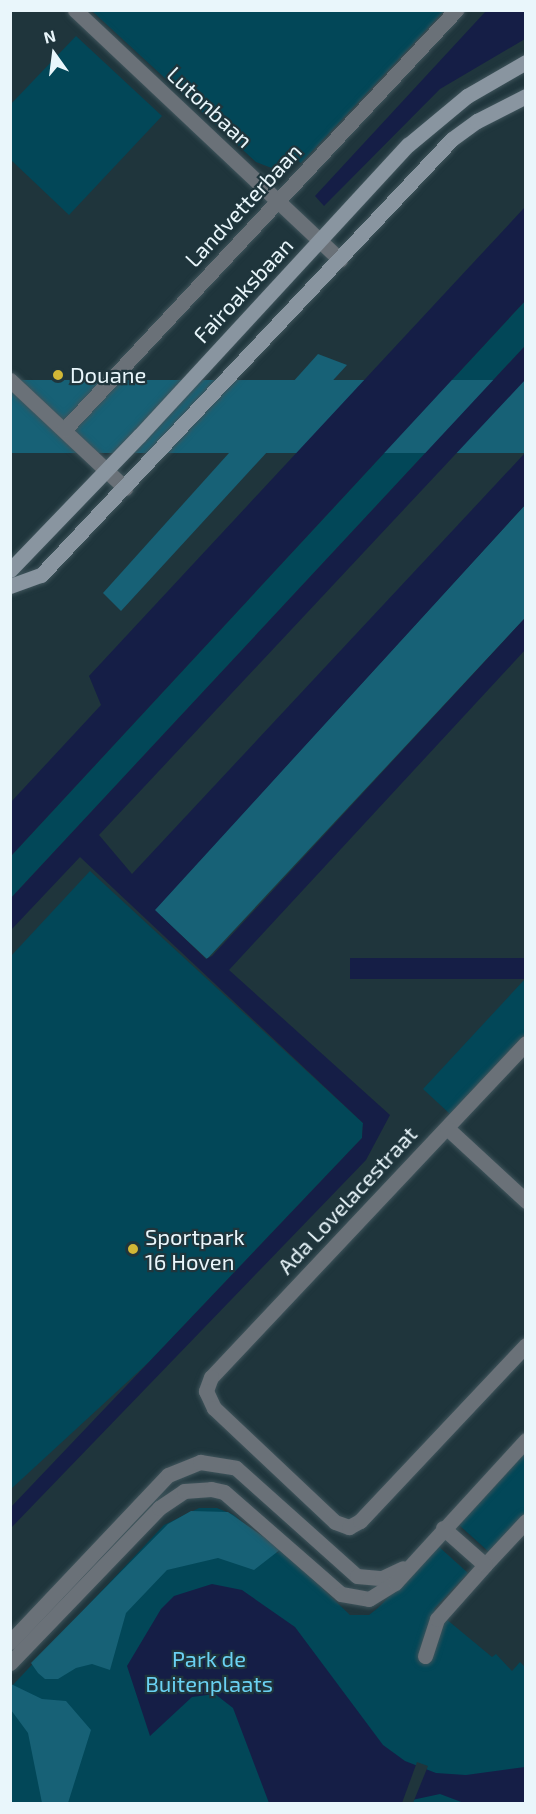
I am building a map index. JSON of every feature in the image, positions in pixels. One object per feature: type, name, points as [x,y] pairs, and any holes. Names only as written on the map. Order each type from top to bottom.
[{"type":"main road","name":"Fairoaksbaan","points":[[10,570],[435,119],[525,62]]},
{"type":"main road","points":[[10,586],[41,575],[452,139],[477,121],[525,96]]},
{"type":"street","name":"Lutonbaan","points":[[75,10],[340,260]]},
{"type":"street","name":"Landvetterbaan","points":[[64,430],[456,10]]},
{"type":"street","points":[[10,380],[125,488]]},
{"type":"street","name":"Ada Lovelacestraat","points":[[525,1043],[212,1377],[206,1391],[214,1408],[335,1522],[349,1527],[360,1521],[525,1345]]},
{"type":"street","points":[[447,1128],[525,1201]]},
{"type":"street","points":[[10,1663],[159,1508],[184,1491],[211,1489],[239,1502],[329,1585],[349,1598],[369,1599],[387,1591],[525,1440]]},
{"type":"street","points":[[10,1642],[168,1475],[200,1462],[236,1468],[357,1576],[374,1580],[391,1575],[421,1552]]},
{"type":"street","points":[[424,1656],[437,1619],[525,1521]]},
{"type":"street","points":[[443,1528],[485,1565]]},
{"type":"green space","points":[[92,11],[444,11],[301,163],[297,160],[282,172],[256,162]]},
{"type":"green space","points":[[76,36],[162,116],[69,215],[11,160],[10,105]]},
{"type":"green space","points":[[525,301],[525,346],[11,898],[11,856]]},
{"type":"green space","name":"Sportpark 16 Hoven","points":[[90,871],[363,1123],[362,1138],[150,1361],[11,1489],[11,956]]},
{"type":"green space","points":[[525,979],[525,1034],[450,1114],[423,1089]]},
{"type":"green space","points":[[525,1453],[525,1513],[489,1552],[459,1525]]},
{"type":"green space","name":"Park de Buitenplaats","points":[[199,1508],[217,1508],[234,1515],[277,1553],[281,1549],[350,1615],[369,1615],[378,1608],[438,1546],[468,1573],[434,1609],[492,1657],[496,1654],[512,1671],[520,1662],[525,1667],[525,1803],[11,1803],[10,1688],[164,1525]]},
{"type":"shaded area","points":[[486,11],[525,11],[525,39],[440,89],[324,206],[315,196]]},
{"type":"shaded area","points":[[525,207],[525,301],[11,856],[11,802],[101,705],[89,676]]},
{"type":"shaded area","points":[[525,346],[525,380],[99,835],[132,874],[525,453],[525,505],[155,910],[206,959],[212,956],[525,618],[525,650],[229,970],[390,1115],[366,1160],[11,1528],[11,1507],[362,1138],[363,1123],[80,857],[11,930],[11,898]]},
{"type":"shaded area","points":[[318,354],[347,365],[121,611],[103,593]]},
{"type":"shaded area","points":[[10,380],[525,380],[525,453],[10,453]]},
{"type":"shaded area","points":[[525,505],[525,618],[207,959],[154,910]]},
{"type":"shaded area","points":[[350,958],[525,958],[525,979],[350,979]]},
{"type":"shaded area","points":[[191,1511],[228,1512],[281,1549],[254,1570],[218,1558],[167,1570],[126,1613],[110,1670],[92,1664],[76,1668],[58,1679],[45,1679],[38,1673],[31,1663],[168,1524]]},
{"type":"shaded area","points":[[212,1584],[242,1590],[295,1627],[383,1745],[405,1761],[436,1773],[466,1775],[525,1767],[525,1803],[464,1803],[440,1794],[398,1803],[269,1803],[233,1708],[215,1694],[192,1697],[150,1736],[127,1666],[161,1609],[174,1596]]},
{"type":"shaded area","points":[[11,1684],[42,1699],[66,1701],[91,1730],[68,1803],[42,1803],[28,1733],[11,1710]]},
{"type":"pier","points":[[417,1762],[428,1766],[413,1803],[402,1803]]},
{"type":"place","name":"Douane","points":[[58,375]]},
{"type":"place","name":"Sportpark 16 Hoven","points":[[133,1249]]}]
